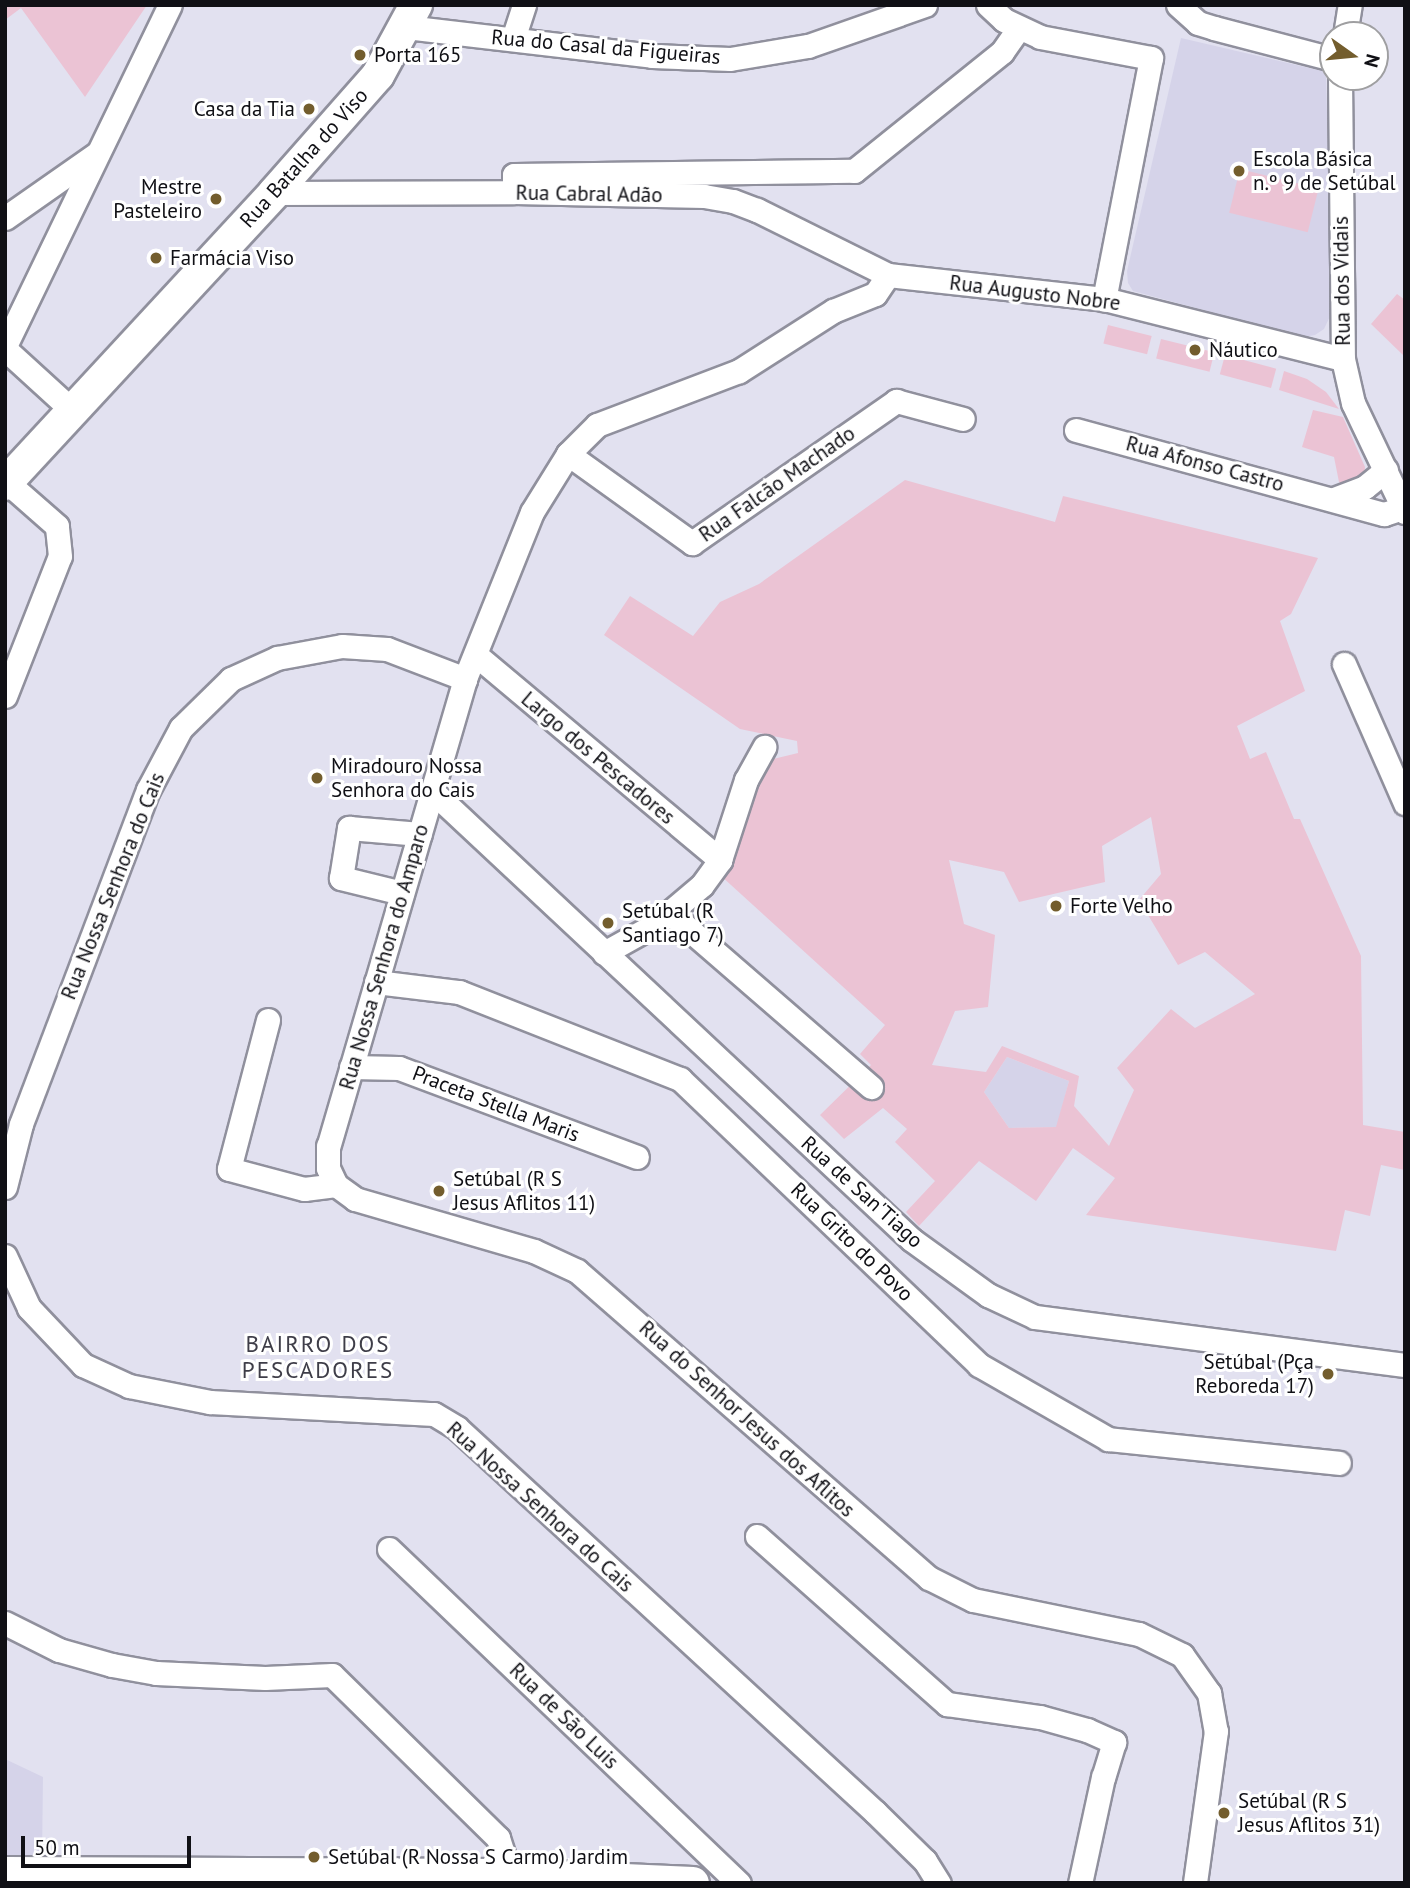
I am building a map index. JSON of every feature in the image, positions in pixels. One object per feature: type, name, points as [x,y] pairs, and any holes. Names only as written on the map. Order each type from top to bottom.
[{"type":"street","points":[[73,411],[5,347],[170,5]]},
{"type":"street","points":[[513,39],[524,5]]},
{"type":"street","name":"Rua do Casal da Figueiras","points":[[411,16],[513,39],[652,56],[730,59],[808,46],[925,5]]},
{"type":"street","points":[[988,5],[1018,29],[1040,37],[1151,58],[1104,299]]},
{"type":"street","points":[[1178,5],[1198,23],[1319,55]]},
{"type":"street","name":"Rua Batalha do Viso","points":[[6,482],[274,193],[378,75],[411,16]]},
{"type":"street","points":[[514,192],[514,175],[854,170],[1002,52],[1018,29]]},
{"type":"street","name":"Rua dos Vidais","points":[[1340,91],[1343,359],[1353,403],[1404,510]]},
{"type":"street","points":[[5,219],[101,152]]},
{"type":"street","name":"Rua Cabral Adão","points":[[274,193],[514,192],[704,196],[733,201],[888,275]]},
{"type":"street","name":"Rua Augusto Nobre","points":[[888,275],[1104,299],[1343,359]]},
{"type":"street","name":"Rua Nossa Senhora do Amparo","points":[[336,1185],[326,1157],[351,1067],[465,680],[532,512],[568,454],[597,425],[739,371],[833,311],[875,293],[888,275]]},
{"type":"street","name":"Rua Falcão Machado","points":[[568,454],[692,544],[897,401],[963,419]]},
{"type":"street","name":"Rua Afonso Castro","points":[[1076,430],[1384,514],[1404,510]]},
{"type":"street","points":[[1334,499],[1365,487],[1386,470]]},
{"type":"street","points":[[5,696],[60,556],[57,526],[6,482]]},
{"type":"street","name":"Rua Nossa Senhora do Cais","points":[[5,1187],[21,1124],[138,814],[181,728],[231,680],[276,658],[342,646],[387,649],[465,680]]},
{"type":"street","name":"Largo dos Pescadores","points":[[476,655],[720,860]]},
{"type":"street","points":[[1344,664],[1405,803]]},
{"type":"street","points":[[604,953],[670,913],[702,885],[720,860],[747,780],[764,747]]},
{"type":"street","name":"Rua de San'Tiago","points":[[432,791],[912,1240],[988,1295],[1035,1317],[1405,1365]]},
{"type":"street","points":[[402,893],[341,878],[349,828],[420,834]]},
{"type":"street","points":[[670,913],[871,1087]]},
{"type":"street","name":"Rua Grito do Povo","points":[[376,982],[459,992],[680,1079],[979,1365],[1108,1439],[1339,1463]]},
{"type":"street","points":[[268,1020],[229,1169],[304,1189],[336,1185]]},
{"type":"street","name":"Praceta Stella Maris","points":[[351,1067],[399,1068],[637,1157]]},
{"type":"street","name":"Rua do Senhor Jesus dos Aflitos","points":[[336,1185],[355,1199],[534,1251],[577,1271],[929,1578],[973,1600],[1139,1634],[1182,1655],[1209,1693],[1216,1731],[1195,1883]]},
{"type":"street","name":"Rua Nossa Senhora do Cais","points":[[5,1256],[29,1308],[83,1365],[129,1386],[210,1402],[434,1414],[457,1428],[875,1812],[925,1861],[939,1883]]},
{"type":"street","points":[[757,1536],[947,1703],[1040,1717],[1087,1730],[1114,1742],[1103,1777],[1080,1883]]},
{"type":"street","name":"Rua de São Luis","points":[[390,1549],[739,1883]]},
{"type":"street","points":[[5,1623],[59,1650],[112,1665],[156,1673],[265,1678],[322,1674],[339,1679],[498,1838],[510,1875]]},
{"type":"street","points":[[5,1873],[56,1878],[428,1879],[510,1875],[693,1883]]},
{"type":"shaded area","points":[[5,5],[147,5],[85,97],[21,8],[5,20]]},
{"type":"shaded area","name":"Escola Básica n.º 9 de Setúbal","points":[[1181,38],[1319,70],[1319,91],[1326,91],[1332,312],[1324,329],[1315,335],[1304,337],[1133,291],[1128,283],[1127,271]]},
{"type":"shaded area","points":[[1240,169],[1319,189],[1308,232],[1229,213]]},
{"type":"shaded area","points":[[1397,294],[1405,300],[1403,355],[1371,324]]},
{"type":"shaded area","points":[[1108,325],[1152,336],[1147,354],[1103,343]]},
{"type":"shaded area","points":[[1161,339],[1214,352],[1210,372],[1156,358]]},
{"type":"shaded area","points":[[1225,355],[1276,369],[1271,388],[1220,374]]},
{"type":"shaded area","points":[[1284,371],[1307,379],[1326,392],[1339,409],[1279,390]]},
{"type":"shaded area","points":[[1313,410],[1343,417],[1365,467],[1364,477],[1343,485],[1339,482],[1334,457],[1302,447]]},
{"type":"shaded area","points":[[905,480],[1055,522],[1063,496],[1318,558],[1291,614],[1280,621],[1305,691],[1237,726],[1250,759],[1266,752],[1294,819],[1300,819],[1361,956],[1363,1125],[1405,1132],[1405,1170],[1381,1165],[1370,1216],[1345,1210],[1336,1251],[1086,1215],[1115,1178],[1073,1148],[1036,1201],[979,1161],[919,1226],[906,1212],[935,1181],[895,1142],[907,1129],[883,1108],[844,1139],[820,1115],[871,1065],[860,1054],[885,1025],[720,875],[753,775],[765,761],[798,753],[797,741],[740,729],[604,635],[630,596],[693,636],[720,602],[759,584]],"holes":[[[1151,817],[1161,874],[1139,900],[1178,965],[1205,952],[1255,994],[1195,1028],[1171,1009],[1117,1068],[1134,1090],[1109,1146],[1074,1106],[1079,1076],[1002,1046],[986,1072],[932,1065],[955,1011],[988,1007],[995,935],[964,924],[949,860],[1004,872],[1019,902],[1105,882],[1102,846]],[[1007,1057],[1069,1081],[1056,1127],[1009,1128],[984,1092]]]},
{"type":"shaded area","points":[[1007,1057],[1069,1081],[1057,1127],[1009,1128],[984,1092]]},
{"type":"shaded area","points":[[5,1759],[43,1777],[42,1857],[5,1857]]},
{"type":"place","name":"Porta 165","points":[[360,55]]},
{"type":"place","name":"Casa da Tia","points":[[309,109]]},
{"type":"place","name":"Escola Básica n.º 9 de Setúbal","points":[[1239,171]]},
{"type":"place","name":"Mestre Pasteleiro","points":[[216,199]]},
{"type":"place","name":"Farmácia Viso","points":[[156,258]]},
{"type":"place","name":"Náutico","points":[[1195,350]]},
{"type":"place","name":"Miradouro Nossa Senhora do Cais","points":[[317,778]]},
{"type":"place","name":"Forte Velho","points":[[1056,906]]},
{"type":"place","name":"Setúbal (R Santiago 7)","points":[[608,923]]},
{"type":"place","name":"Setúbal (R S Jesus Aflitos 11)","points":[[439,1191]]},
{"type":"place","name":"Setúbal (Pça Reboreda 17)","points":[[1328,1374]]},
{"type":"place","name":"Setúbal (R S Jesus Aflitos 31)","points":[[1224,1813]]},
{"type":"place","name":"Setúbal (R Nossa S Carmo) Jardim","points":[[314,1857]]},
{"type":"district","name":"BAIRRO DOS PESCADORES","points":[[318,1357]]}]
